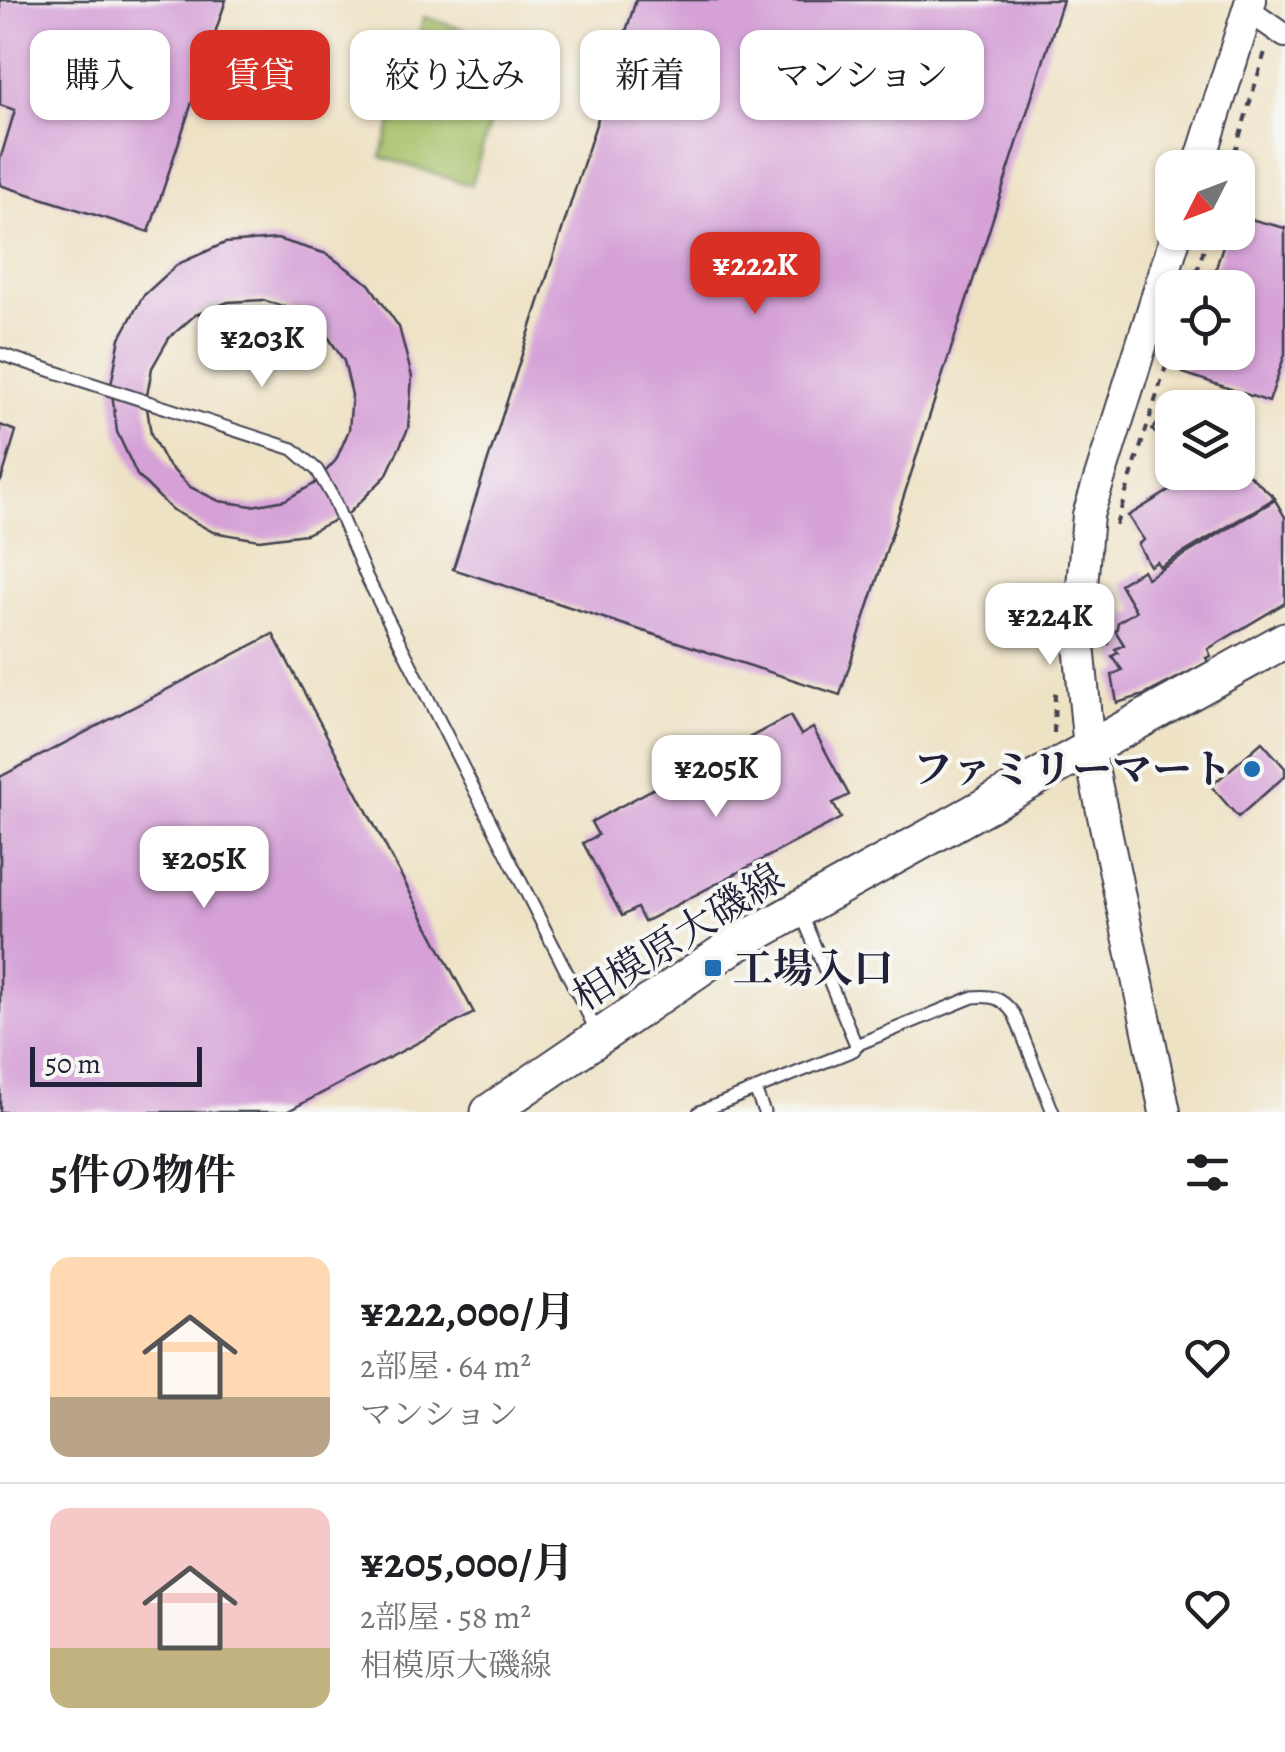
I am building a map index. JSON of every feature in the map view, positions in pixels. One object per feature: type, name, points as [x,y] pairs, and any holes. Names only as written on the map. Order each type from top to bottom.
[{"type":"main road","name":"相模原大磯線","points":[[489,1112],[685,975],[1285,640]]},
{"type":"street","points":[[1249,5],[1276,41]]},
{"type":"street","points":[[1204,150],[1249,5]]},
{"type":"street","points":[[1165,1112],[1089,749],[1078,634],[1088,515],[1171,250]]},
{"type":"lane","points":[[0,354],[294,449],[317,470],[366,576],[599,1036]]},
{"type":"lane","points":[[800,909],[856,1046]]},
{"type":"lane","points":[[699,1112],[973,997],[988,995],[1004,1000],[1014,1014],[1053,1112]]},
{"type":"lane","points":[[755,1090],[764,1112]]},
{"type":"path","points":[[1237,150],[1276,41]]},
{"type":"path","points":[[1116,525],[1165,370]]},
{"type":"path","points":[[1108,618],[1108,650]]},
{"type":"green space","points":[[424,17],[466,30],[420,30]]},
{"type":"green space","points":[[392,120],[491,120],[471,185],[381,157]]},
{"type":"building","points":[[0,0],[226,0],[216,30],[190,30],[190,108],[149,232],[0,185],[0,160],[15,110],[0,105]]},
{"type":"building","points":[[636,0],[1063,0],[840,695],[453,569],[597,120],[720,120],[720,30],[626,30]]},
{"type":"building","points":[[1255,220],[1285,228],[1285,354],[1269,402],[1255,397],[1255,390],[1233,390],[1183,373],[1255,370],[1255,270],[1215,270],[1222,250],[1255,250]]},
{"type":"building","points":[[277,239],[327,254],[369,284],[399,327],[412,377],[408,429],[386,476],[349,513],[306,534],[259,540],[213,532],[171,509],[137,475],[117,432],[111,385],[120,338],[143,296],[178,264],[225,243]],"holes":[[[263,300],[296,311],[325,332],[344,361],[352,395],[349,430],[336,460],[314,484],[285,500],[252,506],[219,501],[190,487],[166,463],[151,434],[146,401],[152,368],[169,338],[195,315],[228,302]]]},
{"type":"building","points":[[0,425],[16,431],[1,481],[0,481]]},
{"type":"building","points":[[1255,480],[1275,498],[1160,567],[1157,562],[1150,566],[1138,544],[1144,540],[1128,516],[1171,490],[1255,490]]},
{"type":"building","points":[[1275,500],[1285,517],[1285,603],[1208,649],[1208,662],[1144,695],[1117,703],[1112,675],[1122,670],[1112,656],[1118,653],[1115,649],[1124,645],[1116,632],[1118,622],[1136,611],[1120,584],[1143,570],[1147,578]]},
{"type":"building","points":[[273,634],[474,1013],[286,1112],[0,1112],[0,777]]},
{"type":"building","points":[[790,716],[801,735],[813,728],[849,795],[833,803],[841,818],[644,922],[637,908],[622,916],[583,843],[598,835],[591,822]]},
{"type":"building","points":[[1262,742],[1285,768],[1285,776],[1238,817],[1211,786]]},
{"type":"place","name":"ファミリーマート","points":[[1252,769]]},
{"type":"place","name":"工場入口","points":[[713,968]]}]
